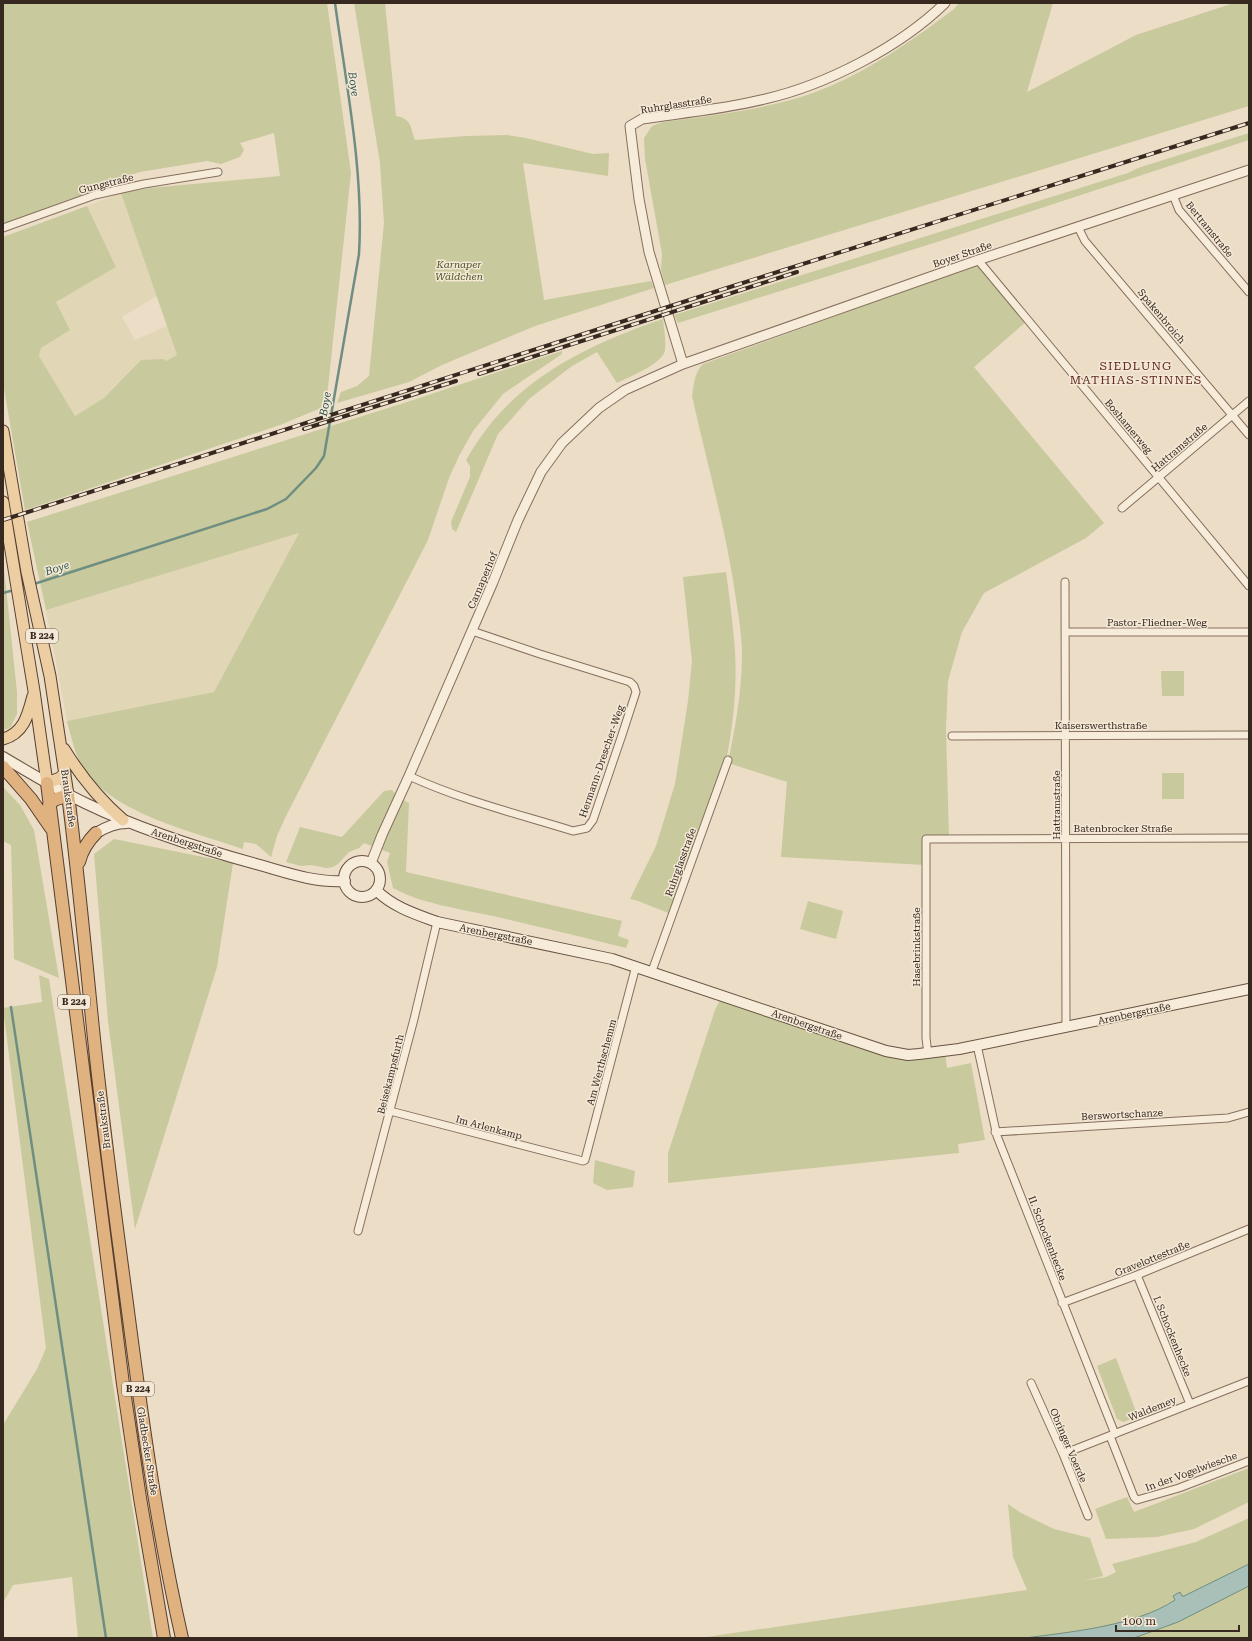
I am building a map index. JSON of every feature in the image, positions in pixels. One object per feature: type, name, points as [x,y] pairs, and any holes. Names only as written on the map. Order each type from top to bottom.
[{"type":"highway","points":[[3,767],[31,800],[52,831]]},
{"type":"highway","name":"Braukstraße","points":[[47,783],[96,1174]]},
{"type":"highway","name":"Braukstraße","points":[[68,795],[78,868],[93,1029],[109,1168]]},
{"type":"highway","points":[[49,805],[61,796],[68,795]]},
{"type":"highway","points":[[78,868],[81,855],[87,843],[96,833]]},
{"type":"highway","name":"Gladbecker Straße","points":[[109,1168],[154,1498],[164,1556],[182,1638]]},
{"type":"highway","name":"Gladbecker Straße","points":[[96,1174],[137,1475],[164,1638]]},
{"type":"main road","name":"Braukstraße","points":[[3,431],[27,572],[50,676],[62,746],[68,795]]},
{"type":"main road","name":"Braukstraße","points":[[3,502],[20,600],[47,783]]},
{"type":"main road","points":[[3,739],[16,733],[24,725],[34,691]]},
{"type":"main road","points":[[62,746],[86,782],[102,801],[126,821]]},
{"type":"main road","name":"Arenbergstraße","points":[[3,757],[68,795],[126,821],[246,861],[327,882],[344,881]]},
{"type":"main road","points":[[47,783],[60,778],[66,773]]},
{"type":"main road","points":[[96,833],[106,827],[126,821]]},
{"type":"main road","points":[[362,861],[371,863],[376,867],[380,876],[380,882],[376,890],[368,896],[358,896],[349,891],[344,881],[346,872],[352,864],[362,861]]},
{"type":"main road","name":"Arenbergstraße","points":[[376,890],[393,904],[414,914],[437,922],[589,953],[636,966],[886,1051],[908,1055],[928,1054],[977,1045],[1249,989]]},
{"type":"street","name":"Ruhrglasstraße","points":[[683,364],[649,252],[638,192],[630,126],[642,119],[739,105],[766,99],[802,88],[869,58],[915,28],[945,3]]},
{"type":"street","name":"Boyer Straße","points":[[683,364],[978,260],[1249,170]]},
{"type":"street","name":"Gungstraße","points":[[3,228],[95,195],[144,184],[218,172]]},
{"type":"street","name":"Bertramstraße","points":[[1173,195],[1179,210],[1249,292]]},
{"type":"street","name":"Spakenbroich","points":[[1078,227],[1085,241],[1249,435]]},
{"type":"street","name":"Boshamerweg","points":[[978,260],[1249,586]]},
{"type":"street","name":"Carnaperhof","points":[[371,863],[382,835],[410,776],[525,505],[541,472],[562,443],[599,408],[620,393],[683,364]]},
{"type":"street","name":"Hattramstraße","points":[[1122,508],[1249,402]]},
{"type":"street","name":"Hattramstraße","points":[[1065,582],[1066,1027]]},
{"type":"street","name":"Hermann-Drescher-Weg","points":[[410,776],[424,783],[464,797],[573,831],[587,828],[593,820],[636,692],[634,686],[630,682],[542,655],[472,631]]},
{"type":"street","name":"Pastor-Fliedner-Weg","points":[[1064,632],[1249,632]]},
{"type":"street","name":"Kaiserswerthstraße","points":[[952,736],[1249,735]]},
{"type":"street","name":"Ruhrglasstraße","points":[[652,971],[728,760]]},
{"type":"street","name":"Batenbrocker Straße","points":[[926,839],[1249,838]]},
{"type":"street","name":"Hasebrinkstraße","points":[[926,839],[926,1038],[928,1054]]},
{"type":"street","name":"Beisekampsfurth","points":[[358,1230],[390,1111],[437,922]]},
{"type":"street","name":"Am Werthschemm","points":[[583,1161],[585,1160],[599,1109],[636,966]]},
{"type":"street","name":"II. Schockenhecke","points":[[977,1045],[995,1132],[1112,1435]]},
{"type":"street","name":"Im Arlenkamp","points":[[390,1111],[583,1161]]},
{"type":"street","name":"Berswortschanze","points":[[995,1132],[1228,1118],[1249,1112]]},
{"type":"street","name":"Gravelottestraße","points":[[1062,1303],[1137,1275],[1249,1229]]},
{"type":"street","name":"I. Schockenhecke","points":[[1137,1275],[1190,1404]]},
{"type":"street","name":"Waldemey","points":[[1063,1454],[1249,1380]]},
{"type":"street","name":"Obringer Voerde","points":[[1031,1383],[1063,1454],[1088,1516]]},
{"type":"street","name":"In der Vogelwiesche","points":[[1112,1435],[1134,1497],[1138,1500],[1160,1492],[1179,1488],[1249,1460]]},
{"type":"shaded area","points":[[121,193],[157,296],[122,317],[135,340],[167,326],[177,355],[166,361],[141,360],[104,398],[75,416],[39,356],[41,348],[70,330],[56,302],[116,267],[87,206]]},
{"type":"shaded area","points":[[299,533],[214,692],[67,721],[46,610]]},
{"type":"shaded area","points":[[1249,1564],[1249,1586],[1178,1622],[1134,1638],[1025,1638],[1082,1630],[1122,1622],[1141,1616],[1159,1609],[1175,1600],[1173,1596],[1180,1592],[1182,1596],[1184,1596]]},
{"type":"green space","points":[[3,3],[327,3],[351,173],[326,406],[280,425],[25,510],[3,383],[3,237],[87,206],[116,267],[56,302],[70,330],[41,348],[39,356],[75,416],[104,398],[141,360],[163,359],[166,361],[177,355],[121,193],[150,188],[280,176],[274,133],[240,143],[244,150],[240,157],[221,164],[207,161],[140,172],[110,181],[110,188],[70,199],[6,223],[3,222]]},
{"type":"green space","name":"Karnaper Wäldchen","points":[[354,3],[385,3],[396,116],[408,121],[415,140],[466,136],[507,135],[593,154],[609,153],[608,176],[523,163],[544,300],[651,281],[654,288],[535,326],[442,365],[409,382],[337,403],[341,392],[357,386],[369,376],[384,223],[380,163]]},
{"type":"green space","points":[[959,3],[1053,3],[1027,92],[1136,35],[1234,3],[1249,3],[1249,106],[665,285],[661,270],[662,254],[645,159],[644,138],[652,126],[663,122],[757,108],[813,93],[869,67],[904,45],[954,9]]},
{"type":"green space","points":[[1249,133],[1249,140],[937,242],[678,323],[674,315],[1128,173],[1138,168]]},
{"type":"green space","points":[[978,260],[1028,320],[974,367],[1104,523],[1086,538],[984,593],[962,632],[948,681],[946,729],[949,838],[925,838],[925,865],[781,857],[787,782],[728,763],[736,723],[742,669],[741,638],[730,562],[692,396],[696,375],[703,364],[844,313]]},
{"type":"green space","points":[[663,319],[665,350],[659,360],[653,365],[617,383],[597,352],[572,366],[529,399],[498,434],[456,532],[452,529],[451,522],[470,477],[470,466],[466,460],[482,435],[500,413],[517,396],[535,381],[576,356],[597,345]]},
{"type":"green space","points":[[562,351],[562,354],[503,394],[473,431],[449,478],[428,540],[286,816],[277,836],[271,857],[256,844],[244,842],[243,849],[179,828],[135,810],[115,799],[98,785],[84,770],[74,747],[67,721],[214,692],[299,533],[46,610],[27,522],[407,402]]},
{"type":"green space","points":[[3,559],[17,692],[17,714],[10,728],[3,730]]},
{"type":"green space","points":[[726,572],[736,669],[733,716],[729,746],[726,761],[671,914],[630,899],[656,846],[675,784],[688,701],[692,661],[683,577]]},
{"type":"green space","points":[[1161,671],[1184,671],[1184,696],[1162,696]]},
{"type":"green space","points":[[1162,773],[1184,773],[1184,799],[1162,799]]},
{"type":"green space","points":[[3,787],[20,805],[34,830],[59,978],[14,959],[11,845],[3,841]]},
{"type":"green space","points":[[392,790],[399,798],[409,803],[406,872],[622,921],[618,936],[629,940],[626,948],[429,902],[404,894],[393,888],[387,862],[390,853],[364,843],[359,848],[349,852],[338,864],[333,867],[326,868],[311,865],[301,866],[286,862],[300,827],[342,837],[384,791]]},
{"type":"green space","points":[[114,839],[233,863],[217,967],[135,1229],[108,1021],[94,854]]},
{"type":"green space","points":[[808,901],[843,911],[836,939],[800,929]]},
{"type":"green space","points":[[39,975],[49,979],[153,1638],[78,1638],[72,1577],[13,1585],[3,1603],[3,1425],[37,1369],[46,1348],[3,1008],[42,1002]]},
{"type":"green space","points":[[722,996],[886,1051],[945,1051],[947,1068],[971,1063],[985,1140],[958,1144],[959,1153],[668,1183],[668,1153],[715,1010]]},
{"type":"green space","points":[[595,1160],[635,1171],[633,1187],[607,1190],[593,1183]]},
{"type":"green space","points":[[1116,1358],[1138,1417],[1123,1422],[1117,1419],[1097,1366]]},
{"type":"green space","points":[[1249,1468],[1249,1502],[1194,1529],[1157,1537],[1106,1539],[1095,1509],[1127,1497],[1134,1512]]},
{"type":"green space","points":[[1008,1504],[1021,1513],[1054,1529],[1090,1538],[1103,1576],[1083,1581],[1106,1577],[1116,1572],[1112,1564],[1196,1542],[1249,1518],[1249,1638],[700,1638],[1027,1590],[1013,1557]]},
{"type":"waterway","name":"Boye","points":[[34,584],[267,509],[286,499],[316,468],[324,456],[359,254],[360,223],[357,160],[335,3]]},
{"type":"waterway","name":"Boye","points":[[3,593],[14,590]]},
{"type":"waterway","points":[[11,1007],[106,1638]]},
{"type":"railway","points":[[3,520],[730,287],[1249,123]]},
{"type":"railway","points":[[479,374],[797,272]]},
{"type":"railway","points":[[304,429],[456,381]]},
{"type":"district","name":"SIEDLUNG MATHIAS-STINNES","points":[[1136,373]]}]
